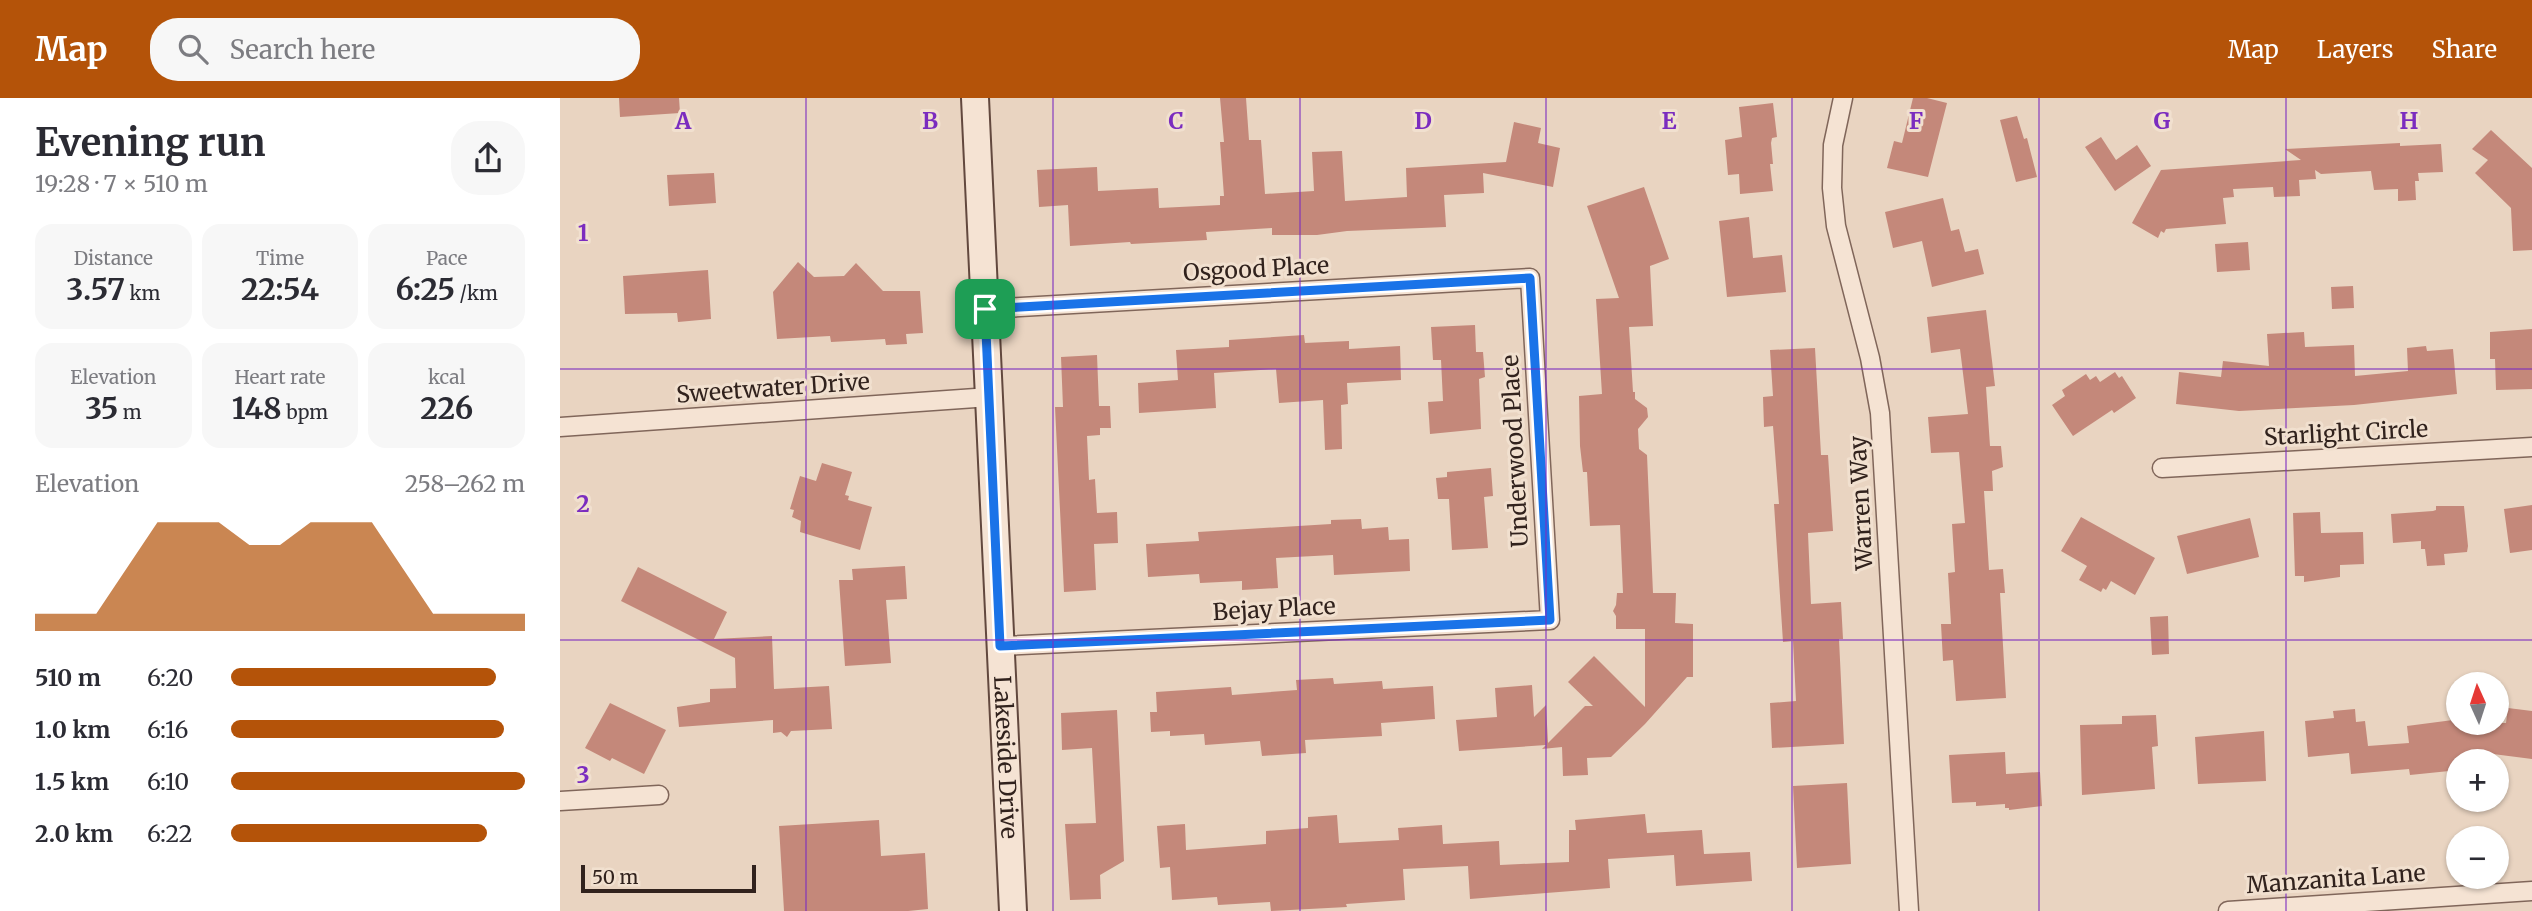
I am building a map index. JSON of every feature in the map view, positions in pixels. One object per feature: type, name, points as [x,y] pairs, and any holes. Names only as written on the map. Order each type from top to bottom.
[{"type":"main road","name":"Lakeside Drive","points":[[975,98],[1013,911]]},
{"type":"street","name":"Warren Way","points":[[1843,98],[1833,145],[1832,188],[1836,226],[1870,358],[1880,413],[1909,911]]},
{"type":"street","name":"Osgood Place","points":[[985,309],[1530,278]]},
{"type":"street","name":"Underwood Place","points":[[1530,278],[1550,620]]},
{"type":"street","name":"Sweetwater Drive","points":[[560,427],[990,397]]},
{"type":"street","name":"Starlight Circle","points":[[2162,468],[2532,447]]},
{"type":"street","name":"Bejay Place","points":[[1000,646],[1550,620]]},
{"type":"street","points":[[560,801],[659,794]]},
{"type":"street","name":"Manzanita Lane","points":[[2228,911],[2532,891]]},
{"type":"building","points":[[619,98],[679,98],[680,113],[620,117]]},
{"type":"building","points":[[1220,98],[1246,98],[1249,140],[1261,140],[1265,194],[1314,191],[1312,152],[1342,151],[1345,201],[1407,197],[1406,168],[1506,162],[1514,122],[1541,128],[1538,143],[1560,148],[1553,187],[1483,173],[1484,193],[1444,195],[1446,227],[1347,231],[1317,235],[1272,235],[1272,228],[1206,232],[1207,240],[1131,244],[1070,246],[1068,205],[1039,207],[1037,170],[1097,167],[1098,191],[1158,188],[1159,208],[1220,205],[1220,196],[1224,196],[1220,142],[1224,142]]},
{"type":"building","points":[[1913,98],[1947,103],[1928,177],[1887,168],[1894,141],[1902,143]]},
{"type":"building","points":[[1773,103],[1777,137],[1772,138],[1771,143],[1773,191],[1740,194],[1739,174],[1728,175],[1725,140],[1742,137],[1739,107]]},
{"type":"building","points":[[2017,116],[2024,139],[2027,138],[2037,177],[2016,182],[2000,120]]},
{"type":"building","points":[[2491,130],[2532,168],[2532,250],[2513,251],[2511,208],[2475,173],[2488,160],[2472,149]]},
{"type":"building","points":[[2101,137],[2116,160],[2137,145],[2151,166],[2115,191],[2085,147]]},
{"type":"building","points":[[2400,143],[2400,146],[2441,144],[2443,172],[2418,173],[2419,181],[2415,181],[2416,200],[2398,201],[2398,189],[2374,190],[2371,171],[2321,174],[2315,170],[2316,179],[2299,180],[2300,196],[2274,197],[2273,187],[2233,189],[2234,197],[2223,198],[2226,224],[2166,229],[2164,233],[2161,231],[2158,238],[2132,223],[2161,170],[2301,160],[2285,149]]},
{"type":"building","points":[[714,173],[716,203],[669,206],[667,175]]},
{"type":"building","points":[[1644,187],[1669,259],[1650,266],[1653,326],[1629,327],[1633,392],[1635,399],[1647,408],[1648,417],[1638,429],[1639,449],[1647,455],[1653,593],[1676,593],[1675,623],[1693,624],[1693,677],[1687,677],[1611,757],[1587,758],[1588,775],[1563,776],[1562,747],[1542,749],[1546,745],[1459,751],[1456,720],[1497,717],[1495,688],[1532,685],[1534,717],[1546,705],[1548,743],[1585,706],[1593,706],[1568,682],[1594,656],[1645,707],[1645,629],[1616,629],[1616,616],[1613,611],[1617,593],[1623,593],[1620,525],[1590,526],[1587,472],[1583,472],[1580,446],[1579,396],[1602,394],[1596,299],[1619,298],[1587,206]]},
{"type":"building","points":[[1943,198],[1951,231],[1959,229],[1965,252],[1978,249],[1984,274],[1932,287],[1922,241],[1893,248],[1885,212]]},
{"type":"building","points":[[1749,217],[1753,258],[1782,255],[1786,292],[1727,297],[1719,221]]},
{"type":"building","points":[[2248,242],[2250,270],[2217,272],[2215,244]]},
{"type":"building","points":[[798,262],[814,277],[844,276],[856,263],[883,291],[920,291],[923,333],[906,334],[907,344],[886,345],[885,339],[831,342],[830,336],[777,339],[773,292]]},
{"type":"building","points":[[708,270],[711,319],[678,322],[677,313],[625,314],[623,276]]},
{"type":"building","points":[[2353,286],[2354,308],[2332,309],[2331,287]]},
{"type":"building","points":[[1986,310],[1995,386],[1986,387],[1990,446],[2001,446],[2003,467],[1992,471],[1993,491],[1984,491],[1989,570],[2003,569],[2005,593],[2000,593],[2006,698],[1956,701],[1953,660],[1943,661],[1941,624],[1951,624],[1948,573],[1955,572],[1952,524],[1965,523],[1959,452],[1931,453],[1928,417],[1968,414],[1960,349],[1931,353],[1927,317]]},
{"type":"building","points":[[1475,325],[1476,352],[1483,352],[1485,377],[1479,379],[1481,429],[1430,434],[1428,402],[1443,401],[1441,360],[1433,360],[1431,327]]},
{"type":"building","points":[[2532,329],[2532,389],[2496,390],[2495,359],[2490,359],[2490,332]]},
{"type":"building","points":[[2304,332],[2305,347],[2354,345],[2355,376],[2408,371],[2407,348],[2426,346],[2427,351],[2453,349],[2457,394],[2354,405],[2239,411],[2176,404],[2179,372],[2221,377],[2223,361],[2269,366],[2267,334]]},
{"type":"building","points":[[1304,335],[1305,343],[1349,341],[1349,349],[1400,346],[1401,380],[1347,383],[1348,404],[1341,405],[1342,449],[1325,450],[1323,400],[1279,403],[1276,369],[1214,373],[1216,408],[1139,413],[1138,383],[1178,380],[1176,350],[1229,347],[1229,340]]},
{"type":"building","points":[[1815,348],[1821,455],[1828,455],[1833,531],[1808,533],[1811,604],[1841,602],[1843,639],[1839,639],[1844,744],[1772,748],[1770,703],[1796,701],[1793,641],[1783,642],[1774,504],[1779,504],[1773,426],[1764,427],[1763,397],[1773,396],[1770,350]]},
{"type":"building","points":[[1097,355],[1099,406],[1110,406],[1111,428],[1100,428],[1100,435],[1087,436],[1089,480],[1095,479],[1097,513],[1117,512],[1118,543],[1094,544],[1096,590],[1064,592],[1055,407],[1063,407],[1061,357]]},
{"type":"building","points":[[2115,372],[2119,378],[2122,376],[2136,398],[2114,413],[2112,410],[2073,436],[2052,405],[2065,396],[2062,390],[2086,374],[2090,380],[2096,376],[2100,382]]},
{"type":"building","points":[[822,463],[852,472],[845,495],[849,496],[848,500],[872,507],[860,550],[800,532],[801,521],[792,517],[794,510],[790,509],[800,476],[816,481]]},
{"type":"building","points":[[1491,468],[1493,496],[1484,497],[1488,548],[1452,550],[1449,499],[1438,499],[1436,478],[1447,477],[1447,472]]},
{"type":"building","points":[[2532,505],[2532,550],[2510,553],[2504,509]]},
{"type":"building","points":[[2436,506],[2464,506],[2468,546],[2467,552],[2444,554],[2445,565],[2427,566],[2421,541],[2393,543],[2391,514],[2433,511]]},
{"type":"building","points":[[2320,512],[2321,533],[2363,532],[2364,564],[2340,565],[2340,577],[2304,582],[2304,576],[2295,576],[2293,513]]},
{"type":"building","points":[[2081,517],[2155,558],[2135,595],[2111,581],[2106,590],[2103,588],[2101,592],[2079,580],[2087,566],[2061,551]]},
{"type":"building","points":[[2250,518],[2259,557],[2187,574],[2177,536]]},
{"type":"building","points":[[1361,519],[1362,529],[1388,527],[1389,540],[1409,539],[1410,571],[1334,575],[1333,555],[1276,558],[1278,588],[1242,590],[1242,581],[1200,583],[1199,574],[1148,577],[1146,544],[1199,541],[1198,532],[1331,524],[1331,520]]},
{"type":"building","points":[[905,566],[907,599],[886,600],[891,663],[845,666],[839,580],[853,580],[852,569]]},
{"type":"building","points":[[638,567],[727,612],[714,639],[772,636],[774,689],[829,686],[832,729],[791,731],[787,737],[781,732],[773,733],[773,720],[679,727],[677,707],[710,702],[710,689],[736,688],[735,658],[621,601]]},
{"type":"building","points":[[2168,616],[2169,654],[2152,655],[2150,617]]},
{"type":"building","points":[[1333,678],[1334,684],[1382,681],[1383,689],[1433,686],[1435,719],[1381,723],[1382,736],[1305,740],[1306,753],[1262,756],[1260,741],[1205,745],[1204,734],[1170,736],[1170,731],[1151,732],[1150,712],[1157,712],[1156,692],[1231,687],[1232,695],[1297,690],[1296,680]]},
{"type":"building","points":[[610,703],[666,730],[644,774],[585,748]]},
{"type":"building","points":[[2510,708],[2532,711],[2532,759],[2509,756],[2509,749],[2446,749],[2446,771],[2410,775],[2409,769],[2351,774],[2349,753],[2308,757],[2305,721],[2334,718],[2333,711],[2355,709],[2356,722],[2365,721],[2368,746],[2409,743],[2407,726],[2446,721],[2446,735],[2510,735]]},
{"type":"building","points":[[1117,710],[1124,861],[1100,875],[1101,899],[1070,900],[1065,824],[1096,823],[1092,748],[1062,750],[1061,713]]},
{"type":"building","points":[[2156,715],[2158,746],[2152,747],[2155,789],[2082,795],[2080,725],[2122,724],[2122,716]]},
{"type":"building","points":[[2264,731],[2266,781],[2198,784],[2195,737]]},
{"type":"building","points":[[2005,752],[2006,774],[2040,772],[2042,806],[2009,810],[2005,808],[2005,804],[1976,806],[1976,802],[1952,803],[1949,755]]},
{"type":"building","points":[[1847,783],[1851,864],[1797,868],[1793,786]]},
{"type":"building","points":[[1645,814],[1647,833],[1702,830],[1704,854],[1750,852],[1752,881],[1676,886],[1674,855],[1608,859],[1610,888],[1470,899],[1468,866],[1403,869],[1405,900],[1346,904],[1347,907],[1271,911],[1270,902],[1218,905],[1217,897],[1172,900],[1170,867],[1160,868],[1157,826],[1185,824],[1186,850],[1266,844],[1266,831],[1308,828],[1308,817],[1337,815],[1339,843],[1399,840],[1398,828],[1442,825],[1443,844],[1499,841],[1500,865],[1569,862],[1569,830],[1576,830],[1575,820]]},
{"type":"building","points":[[879,820],[881,856],[925,853],[928,909],[784,911],[779,826]]},
{"type":"route","points":[[1530,278],[1550,620],[1000,646],[985,309],[1530,278]]}]
